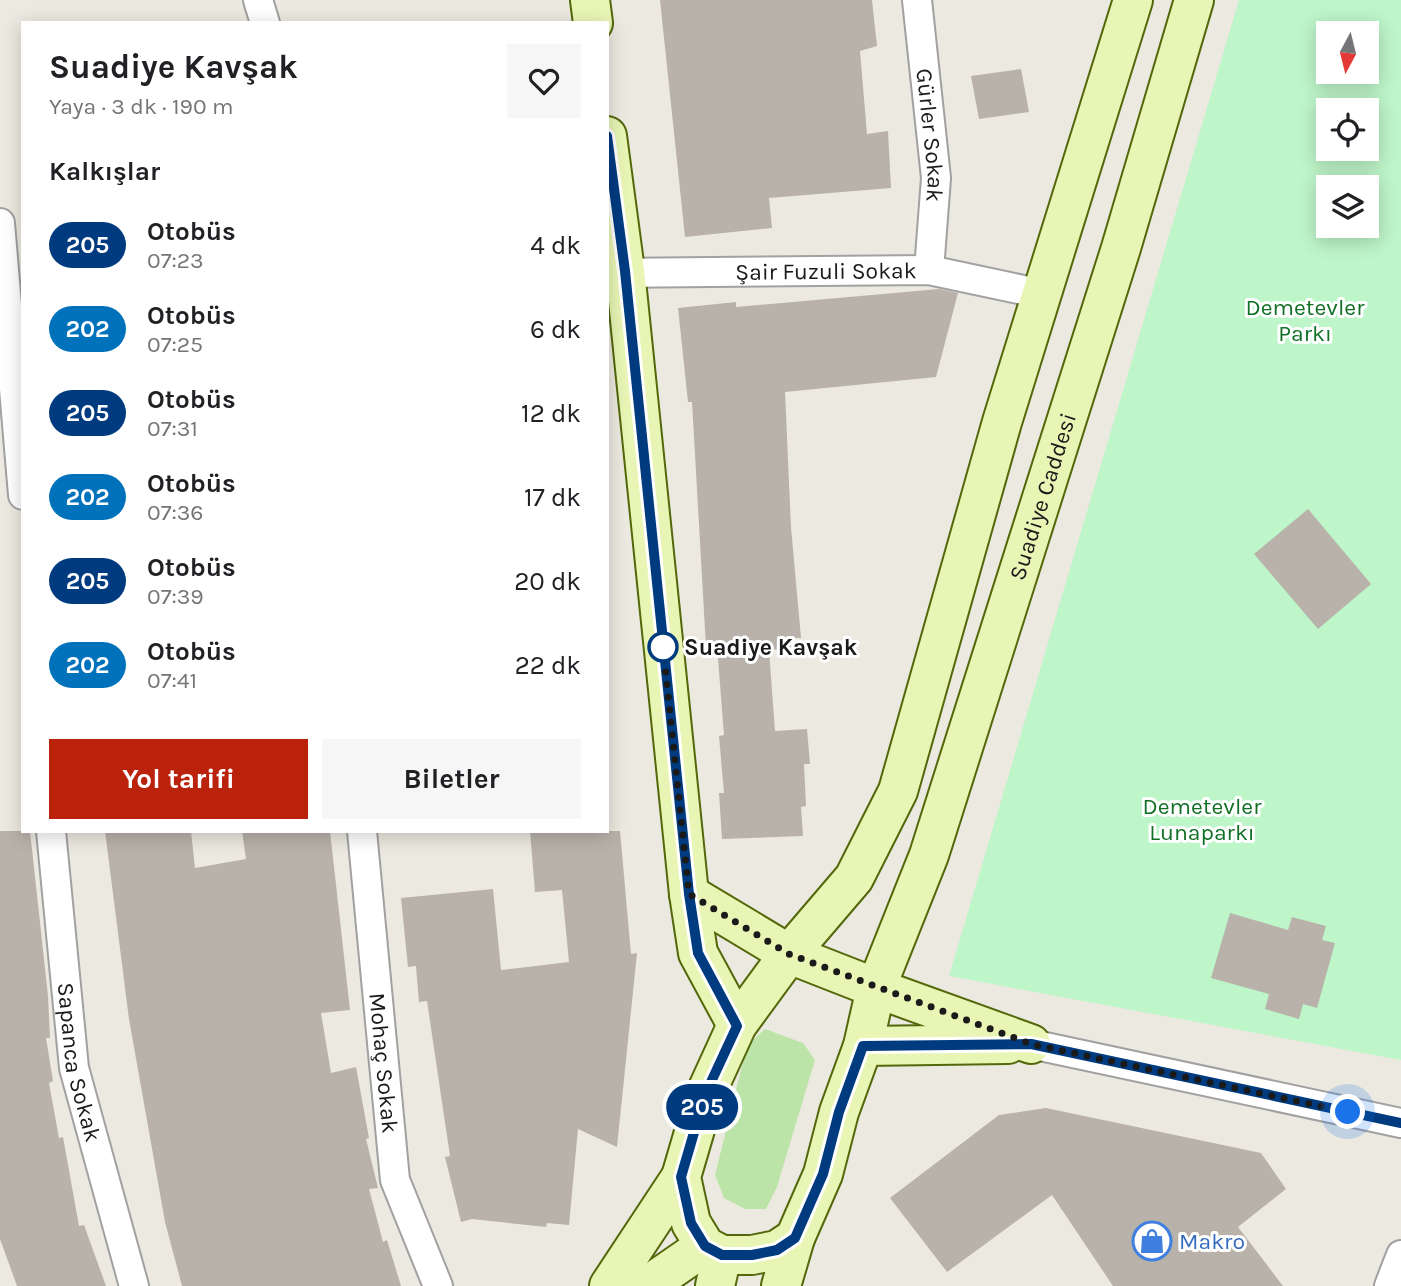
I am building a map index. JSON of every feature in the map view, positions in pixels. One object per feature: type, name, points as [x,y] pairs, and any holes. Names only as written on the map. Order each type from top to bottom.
[{"type":"main road","points":[[590,0],[593,21]]},
{"type":"main road","points":[[609,1286],[681,1177],[705,1095],[737,1026],[789,954],[853,878],[898,790],[1042,294],[1133,0]]},
{"type":"main road","name":"Suadiye Caddesi","points":[[781,1286],[795,1238],[823,1174],[839,1112],[863,1046],[876,988],[929,855],[1121,248],[1194,0]]},
{"type":"main road","points":[[609,166],[616,272],[689,894],[698,953],[737,1026]]},
{"type":"main road","points":[[689,894],[789,954],[1031,1044]]},
{"type":"main road","points":[[863,1046],[1031,1044]]},
{"type":"main road","points":[[681,1177],[691,1223],[714,1262]]},
{"type":"main road","points":[[647,1286],[714,1262],[777,1250],[795,1238]]},
{"type":"street","points":[[258,0],[264,21]]},
{"type":"street","name":"Gürler Sokak","points":[[917,0],[936,178],[929,270]]},
{"type":"street","points":[[0,223],[21,468]]},
{"type":"street","name":"Şair Fuzuli Sokak","points":[[616,272],[929,270],[1042,294]]},
{"type":"street","name":"Sapanca Sokak","points":[[51,833],[74,1068],[134,1286]]},
{"type":"street","name":"Mohaç Sokak","points":[[362,833],[395,1180],[438,1286]]},
{"type":"street","points":[[1031,1044],[1401,1123]]},
{"type":"street","points":[[1389,1286],[1401,1255]]},
{"type":"green space","name":"Demetevler Lunaparkı","points":[[1239,0],[1401,0],[1401,1060],[949,976]]},
{"type":"green space","points":[[765,1029],[803,1043],[815,1060],[777,1187],[766,1209],[745,1209],[724,1198],[715,1175],[747,1045]]},
{"type":"building","points":[[660,0],[872,0],[877,46],[860,51],[867,134],[888,131],[891,188],[769,198],[772,228],[685,237]]},
{"type":"building","points":[[1021,69],[1029,112],[979,119],[971,76]]},
{"type":"building","points":[[939,289],[958,293],[936,377],[785,392],[791,527],[801,638],[790,638],[791,648],[769,650],[775,731],[807,729],[810,764],[804,764],[806,806],[801,807],[803,836],[722,839],[719,793],[724,793],[719,736],[724,735],[717,646],[706,647],[692,402],[688,402],[678,308],[736,302],[736,307]]},
{"type":"building","points":[[1308,509],[1371,584],[1318,629],[1254,554]]},
{"type":"building","points":[[0,831],[21,831],[30,833],[48,996],[50,1038],[46,1038],[53,1081],[49,1083],[59,1138],[63,1137],[79,1226],[84,1225],[106,1286],[17,1286],[0,1239]]},
{"type":"building","points":[[620,831],[631,954],[637,953],[617,1147],[578,1129],[569,1225],[547,1223],[546,1227],[472,1219],[461,1222],[445,1157],[450,1156],[427,1001],[419,1002],[416,966],[408,967],[401,898],[493,889],[501,970],[569,962],[562,890],[535,892],[530,833]]},
{"type":"building","points":[[105,833],[191,833],[195,868],[246,859],[242,833],[330,833],[350,1010],[321,1013],[331,1073],[356,1067],[369,1138],[366,1139],[378,1188],[369,1189],[383,1242],[387,1240],[401,1286],[182,1286],[165,1222],[129,1019]]},
{"type":"building","points":[[1230,913],[1288,930],[1292,917],[1326,926],[1322,940],[1335,943],[1317,1008],[1303,1004],[1299,1019],[1265,1009],[1269,994],[1211,978]]},
{"type":"building","name":"Makro","points":[[1046,1108],[1261,1153],[1286,1189],[1238,1227],[1283,1286],[1113,1286],[1052,1195],[947,1272],[890,1198],[999,1115]]},
{"type":"bus line","name":"205","points":[[609,151],[625,271],[689,894],[698,953],[737,1026],[705,1095],[681,1177],[691,1223],[705,1246],[722,1255],[752,1255],[777,1250],[795,1238],[823,1174],[839,1112],[863,1046],[1031,1044],[1401,1123]]},
{"type":"place","name":"Suadiye Kavşak","points":[[663,647]]},
{"type":"place","name":"Makro","points":[[1152,1241]]},
{"type":"route","points":[[663,647],[689,894],[789,954],[1031,1044],[1348,1112]]},
{"type":"park label","name":"Demetevler Parkı","points":[[1305,320]]}]
